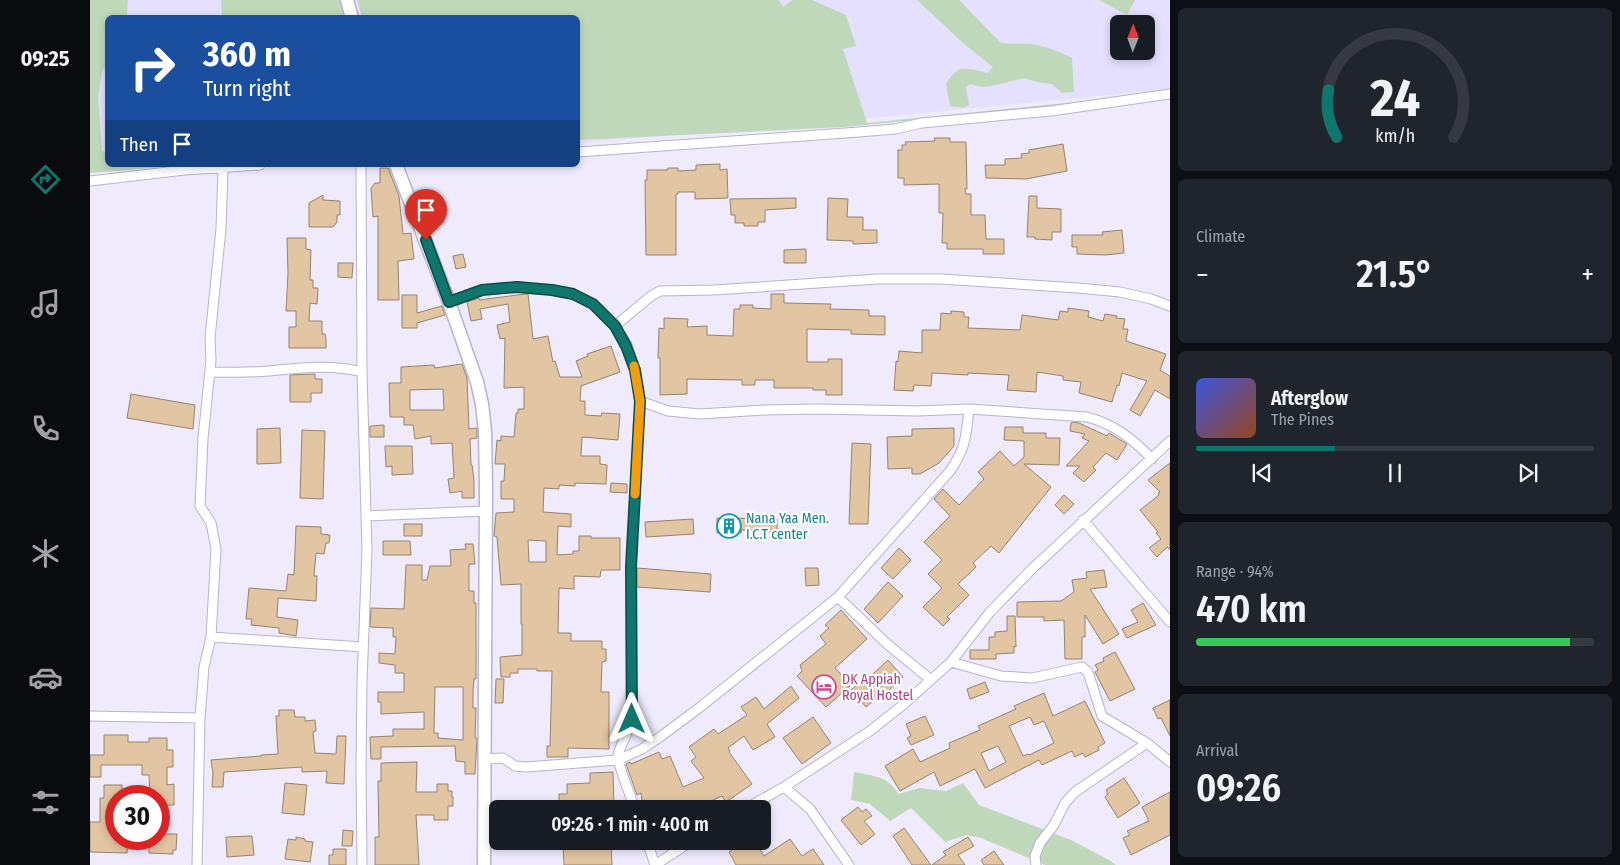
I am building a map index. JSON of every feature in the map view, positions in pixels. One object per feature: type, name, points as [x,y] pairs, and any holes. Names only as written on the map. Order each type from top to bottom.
[{"type":"street","points":[[347,0],[351,15]]},
{"type":"street","points":[[580,152],[868,131],[922,123],[1051,112],[1170,94]]},
{"type":"street","points":[[90,181],[186,170],[242,167]]},
{"type":"street","points":[[361,167],[362,372],[367,550],[361,767],[362,865]]},
{"type":"street","points":[[397,167],[472,362],[482,404],[485,432],[486,759],[484,865]]},
{"type":"street","points":[[198,865],[200,718],[204,667],[211,637],[216,549],[211,523],[200,506],[203,438],[210,372],[210,338],[221,229],[223,169]]},
{"type":"street","points":[[615,326],[651,296],[660,291],[714,290],[878,279],[941,278],[1078,288],[1120,292],[1152,299],[1170,306]]},
{"type":"street","points":[[449,302],[482,290],[517,287],[573,294],[593,304],[615,326],[626,346],[635,370],[640,401],[631,567],[632,719],[619,751],[618,760],[632,800]]},
{"type":"street","points":[[210,372],[229,373],[323,367],[362,372]]},
{"type":"street","points":[[640,401],[668,411],[700,414],[782,410],[917,411],[969,409],[1087,418],[1100,420],[1113,426],[1126,435],[1152,459]]},
{"type":"street","points":[[486,759],[503,758],[515,766],[526,768],[618,760],[642,749],[660,737],[838,597],[950,471],[959,458],[965,443],[969,409]]},
{"type":"street","points":[[761,800],[784,787],[870,730],[904,704],[951,662],[990,612],[1033,568],[1170,441]]},
{"type":"street","points":[[366,516],[485,511]]},
{"type":"street","points":[[1084,520],[1170,622]]},
{"type":"street","points":[[838,597],[886,643],[931,680]]},
{"type":"street","points":[[211,637],[363,648]]},
{"type":"street","points":[[951,662],[1001,676],[1032,678],[1082,667],[1088,672],[1102,716],[1147,743],[1170,762]]},
{"type":"street","points":[[90,716],[200,718]]},
{"type":"street","points":[[1036,865],[1035,856],[1040,842],[1054,825],[1065,803],[1075,792],[1147,743]]},
{"type":"street","points":[[784,787],[814,814],[849,865]]},
{"type":"street","points":[[650,850],[655,865],[678,850]]},
{"type":"shaded area","points":[[90,0],[1170,0],[1170,89],[811,124],[580,143],[580,15],[105,15],[105,165],[90,166]]},
{"type":"green space","points":[[90,0],[128,0],[127,15],[105,15],[105,68],[103,68],[98,96],[102,151],[105,152],[105,167],[164,167],[90,173]]},
{"type":"green space","points":[[221,0],[340,0],[344,15],[222,15]]},
{"type":"green space","points":[[357,0],[779,0],[783,7],[793,0],[812,0],[846,15],[856,46],[843,49],[867,123],[1134,96],[844,127],[580,140],[580,15],[361,15]]},
{"type":"green space","points":[[917,0],[959,0],[1000,42],[1036,45],[1052,49],[1072,58],[1074,92],[1062,93],[1052,84],[1024,78],[983,87],[970,84],[966,87],[969,105],[963,108],[950,106],[946,84],[955,73],[959,70],[968,69],[987,73],[993,67],[963,43]]},
{"type":"green space","points":[[1099,0],[1135,0],[1127,15]]},
{"type":"green space","points":[[854,772],[885,780],[899,794],[919,788],[946,791],[963,783],[979,805],[1071,840],[1116,865],[1045,865],[981,838],[966,835],[945,842],[911,808],[890,821],[870,804],[851,800]]},
{"type":"building","points":[[934,138],[950,138],[950,142],[966,142],[967,189],[965,189],[966,194],[971,194],[971,215],[985,215],[986,239],[1004,239],[1004,254],[983,254],[983,249],[947,249],[947,243],[942,243],[943,213],[939,213],[939,184],[904,185],[904,178],[898,178],[898,150],[902,150],[902,145],[906,145],[905,142],[935,141]]},
{"type":"building","points":[[1063,144],[1067,171],[1026,179],[986,178],[985,165],[1005,165],[1005,159],[1022,158],[1021,154],[1029,153],[1029,150]]},
{"type":"building","points":[[720,164],[720,170],[727,169],[728,198],[695,199],[695,192],[678,192],[676,194],[676,255],[646,255],[645,180],[647,180],[647,170],[678,168],[678,171],[696,170],[696,165]]},
{"type":"building","points":[[380,168],[388,168],[399,196],[403,234],[411,233],[414,259],[398,261],[399,300],[378,300],[378,216],[373,217],[371,188],[375,183],[380,183]]},
{"type":"building","points":[[323,195],[323,200],[340,201],[340,215],[337,215],[337,222],[333,227],[309,227],[309,203]]},
{"type":"building","points":[[1029,196],[1037,196],[1037,208],[1061,209],[1061,232],[1052,232],[1052,240],[1027,237]]},
{"type":"building","points":[[796,198],[796,208],[765,210],[765,222],[758,222],[758,226],[744,226],[744,223],[735,223],[735,215],[731,215],[730,199]]},
{"type":"building","points":[[828,198],[848,199],[847,217],[863,217],[863,230],[877,230],[877,243],[853,244],[853,241],[827,240]]},
{"type":"building","points":[[1122,230],[1124,253],[1105,255],[1077,254],[1077,247],[1072,247],[1072,235],[1103,235],[1102,232]]},
{"type":"building","points":[[287,238],[306,238],[306,249],[311,250],[310,280],[313,280],[313,288],[318,288],[317,304],[310,303],[309,321],[322,321],[322,334],[325,334],[326,348],[289,348],[289,327],[296,327],[296,311],[286,311]]},
{"type":"building","points":[[806,249],[806,263],[784,263],[784,250]]},
{"type":"building","points":[[463,254],[466,267],[456,269],[453,256]]},
{"type":"building","points":[[338,263],[353,263],[352,278],[338,277]]},
{"type":"building","points":[[528,294],[533,339],[548,336],[553,362],[555,361],[560,377],[582,377],[576,361],[588,356],[587,354],[611,346],[620,372],[581,386],[580,401],[585,401],[585,415],[601,416],[602,413],[620,414],[618,440],[582,437],[581,456],[600,456],[600,464],[607,465],[606,484],[575,483],[575,486],[559,485],[559,489],[544,488],[543,512],[571,514],[571,527],[558,526],[557,555],[573,554],[573,551],[579,551],[579,536],[620,538],[620,570],[601,570],[600,577],[574,576],[574,589],[559,588],[558,633],[571,633],[571,641],[602,641],[602,649],[606,649],[606,661],[602,662],[601,692],[609,692],[609,749],[568,748],[568,757],[547,757],[547,746],[550,746],[552,671],[518,669],[518,673],[510,673],[510,677],[501,677],[500,657],[522,655],[521,584],[501,585],[497,537],[494,536],[496,513],[514,512],[514,499],[501,499],[501,481],[504,481],[505,464],[495,464],[497,440],[501,441],[501,436],[514,437],[516,413],[518,413],[518,409],[524,409],[524,387],[504,388],[505,338],[500,339],[497,325],[510,322],[508,304],[480,309],[482,319],[471,321],[467,302],[479,298],[479,300]],"holes":[[[528,540],[546,541],[546,562],[529,562]]]},
{"type":"building","points":[[771,294],[784,294],[784,303],[831,304],[830,309],[869,310],[869,316],[885,316],[885,335],[851,334],[851,330],[807,329],[807,362],[828,362],[828,359],[842,359],[842,395],[826,395],[826,390],[813,390],[813,388],[774,388],[774,380],[755,380],[755,385],[742,385],[742,380],[687,379],[687,394],[660,395],[659,328],[664,329],[664,318],[688,319],[687,327],[707,326],[707,335],[733,336],[734,309],[740,309],[740,305],[753,305],[753,308],[771,309]]},
{"type":"building","points":[[402,295],[417,295],[417,313],[442,306],[445,315],[417,323],[417,328],[402,328]]},
{"type":"building","points":[[1068,308],[1089,311],[1088,317],[1103,321],[1105,314],[1125,319],[1123,329],[1128,329],[1126,341],[1166,354],[1160,370],[1170,376],[1170,399],[1155,390],[1140,416],[1130,410],[1147,381],[1122,373],[1112,402],[1079,393],[1081,382],[1063,380],[1063,376],[1037,372],[1036,392],[1007,390],[1009,375],[968,373],[968,375],[932,373],[931,386],[914,385],[913,391],[894,390],[896,361],[898,362],[899,351],[922,353],[922,330],[940,330],[941,313],[951,314],[951,311],[964,312],[964,317],[969,317],[968,328],[1020,330],[1022,315],[1058,320],[1060,311],[1068,312]]},
{"type":"building","points":[[462,364],[467,378],[469,429],[477,428],[477,438],[470,439],[474,498],[462,498],[462,491],[450,493],[448,479],[454,478],[452,443],[431,444],[431,436],[415,439],[413,425],[404,425],[404,417],[390,417],[389,383],[401,383],[401,367],[434,365],[435,368]],"holes":[[[443,389],[444,410],[410,410],[410,390]]]},
{"type":"building","points":[[315,374],[315,379],[322,379],[322,393],[311,393],[311,402],[290,402],[290,375]]},
{"type":"building","points":[[131,394],[195,405],[193,429],[127,418]]},
{"type":"building","points":[[1073,422],[1107,436],[1109,433],[1127,444],[1117,460],[1106,453],[1093,467],[1096,470],[1084,482],[1073,473],[1080,466],[1066,466],[1089,441],[1082,438],[1085,434],[1070,431],[1071,423]]},
{"type":"building","points":[[384,425],[384,437],[370,437],[370,426]]},
{"type":"building","points":[[1005,427],[1023,427],[1023,433],[1046,433],[1046,438],[1060,438],[1059,465],[1024,464],[1051,487],[999,553],[991,546],[973,563],[976,567],[958,584],[969,595],[947,617],[950,619],[943,626],[923,607],[942,588],[928,574],[942,560],[924,542],[950,516],[934,499],[943,489],[959,505],[984,479],[978,472],[1000,451],[1014,466],[1024,457],[1024,441],[1004,440]]},
{"type":"building","points":[[280,428],[281,463],[257,464],[257,429]]},
{"type":"building","points":[[954,428],[954,446],[939,463],[920,474],[912,474],[912,468],[888,469],[887,437],[912,436],[912,429]]},
{"type":"building","points":[[302,430],[325,431],[323,499],[300,498]]},
{"type":"building","points":[[852,443],[871,444],[868,524],[849,524]]},
{"type":"building","points":[[385,446],[412,446],[413,474],[392,475],[392,466],[386,467]]},
{"type":"building","points":[[1170,463],[1170,550],[1167,547],[1157,557],[1149,548],[1161,539],[1156,533],[1158,532],[1140,510],[1159,495],[1158,493],[1160,492],[1148,480]]},
{"type":"building","points":[[611,483],[627,484],[627,493],[610,492]]},
{"type":"building","points":[[1064,495],[1074,504],[1064,514],[1055,505]]},
{"type":"building","points":[[717,518],[777,519],[777,530],[771,530],[771,532],[742,530],[741,533],[717,533]]},
{"type":"building","points":[[693,519],[694,534],[646,537],[645,522]]},
{"type":"building","points":[[404,524],[422,524],[422,536],[404,536]]},
{"type":"building","points":[[296,526],[321,527],[321,534],[330,535],[324,554],[316,553],[314,576],[317,576],[316,601],[278,598],[277,617],[298,620],[296,636],[279,633],[279,628],[251,625],[252,619],[246,619],[249,588],[286,591],[288,574],[294,575]]},
{"type":"building","points":[[383,541],[410,541],[411,555],[383,555]]},
{"type":"building","points":[[465,544],[473,544],[475,564],[469,564],[469,591],[474,591],[474,603],[476,603],[476,679],[474,679],[473,690],[473,708],[476,708],[475,738],[477,738],[475,774],[465,774],[465,762],[456,761],[455,746],[381,747],[381,759],[371,759],[370,737],[393,736],[393,729],[424,729],[424,712],[381,714],[381,702],[378,702],[378,692],[404,692],[404,673],[395,673],[395,665],[379,663],[379,653],[395,654],[396,637],[393,637],[393,628],[370,627],[371,608],[404,609],[406,565],[422,565],[422,580],[427,580],[430,566],[451,566],[450,550],[466,549]],"holes":[[[435,687],[463,687],[463,740],[438,738],[438,733],[434,733]]]},
{"type":"building","points":[[899,548],[911,560],[893,579],[881,568]]},
{"type":"building","points":[[637,568],[711,574],[710,592],[637,587]]},
{"type":"building","points":[[805,568],[818,568],[819,585],[806,586]]},
{"type":"building","points":[[1104,570],[1107,587],[1090,589],[1119,634],[1103,644],[1085,615],[1082,659],[1065,659],[1064,620],[1044,621],[1044,617],[1017,617],[1017,602],[1061,601],[1074,592],[1072,580],[1087,578],[1086,572]]},
{"type":"building","points":[[888,582],[903,596],[878,623],[864,609]]},
{"type":"building","points":[[1143,603],[1156,625],[1127,638],[1122,629],[1138,622],[1131,610]]},
{"type":"building","points":[[841,610],[867,639],[835,668],[851,685],[826,707],[797,676],[802,671],[800,665],[826,644],[820,636],[829,628],[825,625]]},
{"type":"building","points":[[1007,616],[1015,616],[1016,647],[1014,646],[1014,653],[996,654],[996,659],[970,659],[970,650],[989,650],[989,637],[995,637],[995,632],[1007,631]]},
{"type":"building","points":[[1115,652],[1135,689],[1110,701],[1095,672],[1098,670],[1095,665],[1104,661],[1103,658]]},
{"type":"building","points":[[888,660],[903,677],[882,697],[880,695],[866,707],[851,690],[858,684],[860,686]]},
{"type":"building","points":[[496,679],[504,679],[503,703],[495,703]]},
{"type":"building","points":[[985,682],[989,692],[970,699],[967,689]]},
{"type":"building","points":[[791,686],[799,698],[767,724],[775,737],[753,750],[744,736],[728,748],[752,784],[729,800],[725,800],[722,796],[713,800],[642,800],[641,793],[637,795],[626,764],[630,762],[631,764],[659,752],[662,759],[670,756],[683,787],[704,778],[691,761],[696,757],[689,747],[714,729],[718,734],[747,715],[741,707],[756,697],[764,709]]},
{"type":"building","points":[[1044,693],[1053,716],[1085,701],[1105,743],[1098,747],[1099,750],[1085,757],[1083,753],[1075,757],[1072,751],[1042,765],[1039,760],[985,788],[975,769],[940,786],[934,772],[900,791],[885,766],[913,749],[920,762],[950,748],[949,743],[980,730],[978,726],[1016,709],[1014,706]],"holes":[[[1030,717],[1034,725],[1044,721],[1054,743],[1023,756],[1009,726]],[[998,746],[1006,762],[989,771],[981,753]]]},
{"type":"building","points":[[1170,700],[1170,736],[1161,718],[1158,719],[1153,708]]},
{"type":"building","points":[[279,710],[294,710],[295,717],[305,717],[305,721],[315,720],[316,731],[313,732],[315,753],[336,754],[337,736],[346,736],[344,784],[326,783],[327,771],[302,772],[302,767],[224,772],[223,787],[212,787],[213,773],[211,760],[278,754],[276,716],[279,716]]},
{"type":"building","points":[[925,716],[934,735],[911,745],[907,738],[911,736],[906,724]]},
{"type":"building","points":[[813,717],[831,743],[802,764],[783,738]]},
{"type":"building","points":[[104,735],[128,735],[128,742],[149,742],[149,738],[167,738],[167,750],[173,750],[173,767],[167,767],[167,785],[149,785],[149,775],[142,775],[142,765],[101,765],[101,777],[90,777],[90,755],[104,755]]},
{"type":"building","points":[[417,762],[416,792],[437,792],[437,784],[448,784],[448,791],[452,791],[453,806],[448,806],[448,820],[434,820],[434,815],[416,815],[419,865],[375,865],[375,837],[379,837],[378,781],[381,781],[381,763]]},
{"type":"building","points":[[613,772],[614,800],[559,800],[559,794],[567,794],[567,784],[590,783],[590,773]]},
{"type":"building","points":[[1124,778],[1140,803],[1118,818],[1105,797],[1108,794],[1106,790]]},
{"type":"building","points":[[285,783],[307,785],[304,815],[282,813]]},
{"type":"building","points":[[174,784],[174,805],[170,805],[170,785],[167,785]]},
{"type":"building","points":[[105,785],[105,850],[127,850],[127,853],[90,852],[90,822],[100,822],[100,798],[104,798]]},
{"type":"building","points":[[1170,792],[1170,835],[1131,855],[1123,838],[1130,835],[1127,831],[1149,821],[1142,807]]},
{"type":"building","points":[[858,807],[862,812],[866,809],[872,816],[864,821],[875,834],[861,845],[841,820]]},
{"type":"building","points":[[904,828],[931,865],[912,865],[893,836]]},
{"type":"building","points":[[343,830],[353,831],[352,846],[342,846]]},
{"type":"building","points":[[170,834],[177,834],[176,850],[173,850],[173,854],[149,853],[149,850],[170,850]]},
{"type":"building","points":[[252,836],[254,855],[227,857],[226,837]]},
{"type":"building","points":[[296,837],[313,842],[310,862],[285,859],[288,839],[296,840]]},
{"type":"building","points":[[968,837],[974,846],[958,855],[965,865],[932,865],[946,855],[943,852]]},
{"type":"building","points":[[790,839],[802,856],[813,849],[824,865],[736,865],[729,852],[732,850],[760,850],[764,856]]},
{"type":"building","points":[[333,849],[346,849],[346,865],[329,865],[329,855],[333,855]]},
{"type":"building","points":[[563,850],[611,850],[612,865],[564,865]]},
{"type":"building","points":[[994,851],[1004,865],[984,865],[981,860]]},
{"type":"slow traffic","points":[[634,366],[640,401],[635,494]]},
{"type":"place","name":"Nana Yaa Men. I.C.T center","points":[[729,526]]},
{"type":"place","name":"DK Appiah Royal Hostel","points":[[824,687]]},
{"type":"route","points":[[426,240],[449,302],[482,290],[517,287],[573,294],[593,304],[615,326],[626,346],[635,370],[640,401],[631,567],[632,719]]}]
